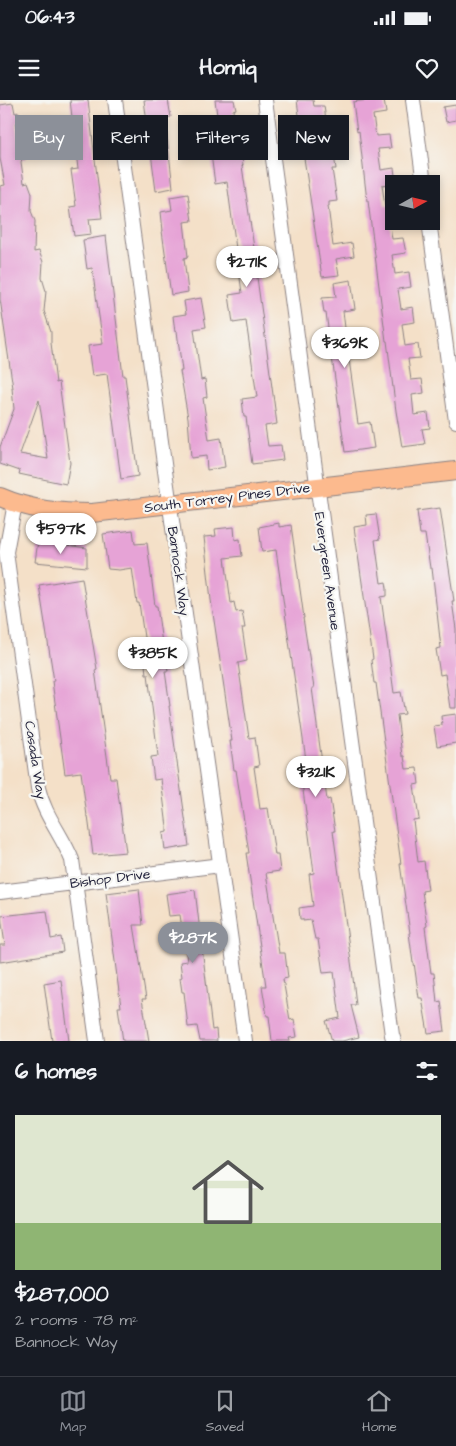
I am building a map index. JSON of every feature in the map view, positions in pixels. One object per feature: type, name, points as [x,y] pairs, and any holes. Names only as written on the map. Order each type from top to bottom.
[{"type":"main road","name":"South Torrey Pines Drive","points":[[7,500],[40,510],[92,513],[456,470]]},
{"type":"street","name":"Bannock Way","points":[[115,100],[169,504],[245,1041]]},
{"type":"street","name":"Evergreen Avenue","points":[[264,100],[389,1016],[394,1041]]},
{"type":"street","points":[[413,100],[423,175]]},
{"type":"street","points":[[430,230],[456,421]]},
{"type":"street","name":"Casada Way","points":[[7,500],[6,552],[38,788],[45,811],[72,860],[97,1041]]},
{"type":"street","name":"Bishop Drive","points":[[0,892],[221,865]]},
{"type":"building","points":[[70,100],[88,100],[93,160],[95,160],[102,218],[89,219],[91,234],[74,236],[70,207],[76,206],[71,170],[78,169],[77,160],[83,160],[83,115],[72,115]]},
{"type":"building","points":[[144,100],[168,100],[171,117],[168,118],[168,115],[146,115]]},
{"type":"building","points":[[215,100],[234,100],[236,109],[233,110],[234,115],[217,115]]},
{"type":"building","points":[[297,100],[313,100],[314,106],[324,106],[325,115],[299,115]]},
{"type":"building","points":[[384,100],[386,113],[373,115],[376,136],[389,135],[391,148],[378,149],[381,170],[394,168],[395,175],[385,175],[385,185],[382,185],[385,206],[385,230],[391,230],[392,239],[403,238],[406,253],[392,255],[395,274],[409,272],[411,287],[398,289],[401,309],[413,307],[415,322],[402,324],[405,346],[418,344],[420,358],[408,359],[411,380],[422,379],[424,393],[412,395],[414,415],[428,413],[430,428],[422,429],[425,444],[402,447],[386,341],[359,131],[357,132],[353,102]]},
{"type":"building","points":[[13,103],[15,113],[19,112],[19,115],[15,115],[15,160],[22,160],[24,183],[28,182],[32,193],[31,211],[35,221],[34,252],[39,251],[43,262],[42,278],[46,291],[44,311],[51,332],[56,383],[59,382],[70,463],[66,484],[19,474],[20,471],[0,464],[0,447],[14,409],[13,388],[0,299],[0,186],[5,185],[0,158],[0,105]],"holes":[[[39,400],[48,459],[20,454]]]},
{"type":"building","points":[[456,105],[456,120],[446,122],[443,107]]},
{"type":"building","points":[[168,144],[173,188],[156,191],[152,160],[168,160]]},
{"type":"building","points":[[212,160],[242,160],[277,424],[265,426],[268,446],[281,445],[283,460],[252,464],[242,399],[257,397],[246,321],[233,323],[229,295],[242,293],[227,182],[215,184]]},
{"type":"building","points":[[304,160],[335,160],[336,169],[332,169],[337,201],[329,202],[328,206],[333,246],[352,243],[354,256],[336,259],[339,275],[322,277]]},
{"type":"building","points":[[188,194],[192,221],[184,222],[188,257],[184,258],[188,292],[171,295],[161,212],[172,210],[170,197]]},
{"type":"building","points":[[106,236],[123,376],[125,376],[138,476],[121,479],[107,374],[92,376],[88,346],[103,344],[92,268],[87,269],[83,240]]},
{"type":"building","points":[[351,280],[355,309],[343,311],[347,345],[358,424],[370,422],[374,448],[345,452],[326,313],[324,313],[322,298],[336,297],[334,283]]},
{"type":"building","points":[[201,298],[206,327],[194,329],[201,380],[205,379],[207,397],[203,398],[209,440],[221,438],[225,467],[207,470],[206,456],[191,458],[177,331],[175,332],[173,316],[186,314],[184,301]]},
{"type":"building","points":[[440,508],[454,601],[452,601],[456,629],[456,708],[450,708],[445,674],[440,675],[436,649],[441,648],[432,568],[430,568],[425,534],[420,534],[417,511]]},
{"type":"building","points":[[376,514],[380,539],[375,540],[381,583],[386,582],[387,588],[387,596],[381,597],[394,693],[401,692],[405,714],[397,715],[402,756],[404,756],[406,769],[417,768],[419,784],[414,785],[419,819],[413,820],[418,862],[424,861],[428,890],[422,891],[431,973],[434,973],[437,1002],[441,1001],[445,1031],[428,1033],[413,963],[354,527],[367,525],[366,515]]},
{"type":"building","points":[[279,523],[279,527],[291,525],[314,688],[312,688],[327,800],[330,799],[335,831],[333,831],[352,969],[356,1005],[351,1005],[359,1037],[342,1041],[332,1041],[326,1021],[340,1018],[334,972],[323,973],[318,939],[315,939],[311,920],[303,921],[303,919],[300,919],[299,908],[313,906],[309,874],[314,873],[301,775],[308,774],[276,550],[262,552],[259,527]]},
{"type":"building","points":[[234,527],[235,540],[240,539],[242,556],[225,558],[231,603],[234,602],[236,612],[242,611],[245,628],[242,628],[247,661],[238,663],[249,738],[255,737],[259,766],[254,767],[260,809],[268,808],[275,855],[278,855],[280,871],[266,873],[279,953],[285,953],[288,978],[283,979],[290,1020],[294,1019],[297,1037],[289,1038],[290,1041],[272,1041],[269,1016],[267,1016],[262,986],[266,986],[246,853],[249,853],[236,770],[234,770],[230,741],[232,741],[211,600],[204,537],[216,536],[215,529]]},
{"type":"building","points":[[133,530],[135,544],[147,543],[155,606],[157,606],[163,651],[165,651],[168,671],[165,671],[169,706],[189,846],[165,850],[163,833],[167,832],[167,827],[161,779],[154,780],[151,757],[158,756],[148,674],[146,674],[145,664],[136,665],[134,646],[145,644],[139,603],[137,603],[132,568],[108,569],[103,534]]},
{"type":"building","points":[[38,541],[87,548],[87,567],[35,562]]},
{"type":"building","points":[[82,578],[97,669],[95,670],[110,778],[116,778],[126,852],[93,855],[81,772],[65,774],[52,681],[54,681],[39,585]]},
{"type":"building","points":[[456,714],[456,743],[437,746],[434,726],[442,725],[441,716]]},
{"type":"building","points":[[139,889],[143,925],[134,925],[146,999],[142,999],[149,1041],[123,1041],[118,1007],[121,1007],[106,893]]},
{"type":"building","points":[[195,890],[212,1030],[216,1029],[217,1041],[200,1041],[197,1026],[188,1027],[184,992],[182,992],[180,978],[182,977],[180,962],[187,961],[180,915],[169,916],[166,894]]},
{"type":"building","points":[[47,911],[51,939],[61,937],[63,952],[0,962],[0,945],[5,945],[1,916]]},
{"type":"building","points":[[61,980],[69,1041],[52,1041],[44,983]]}]
